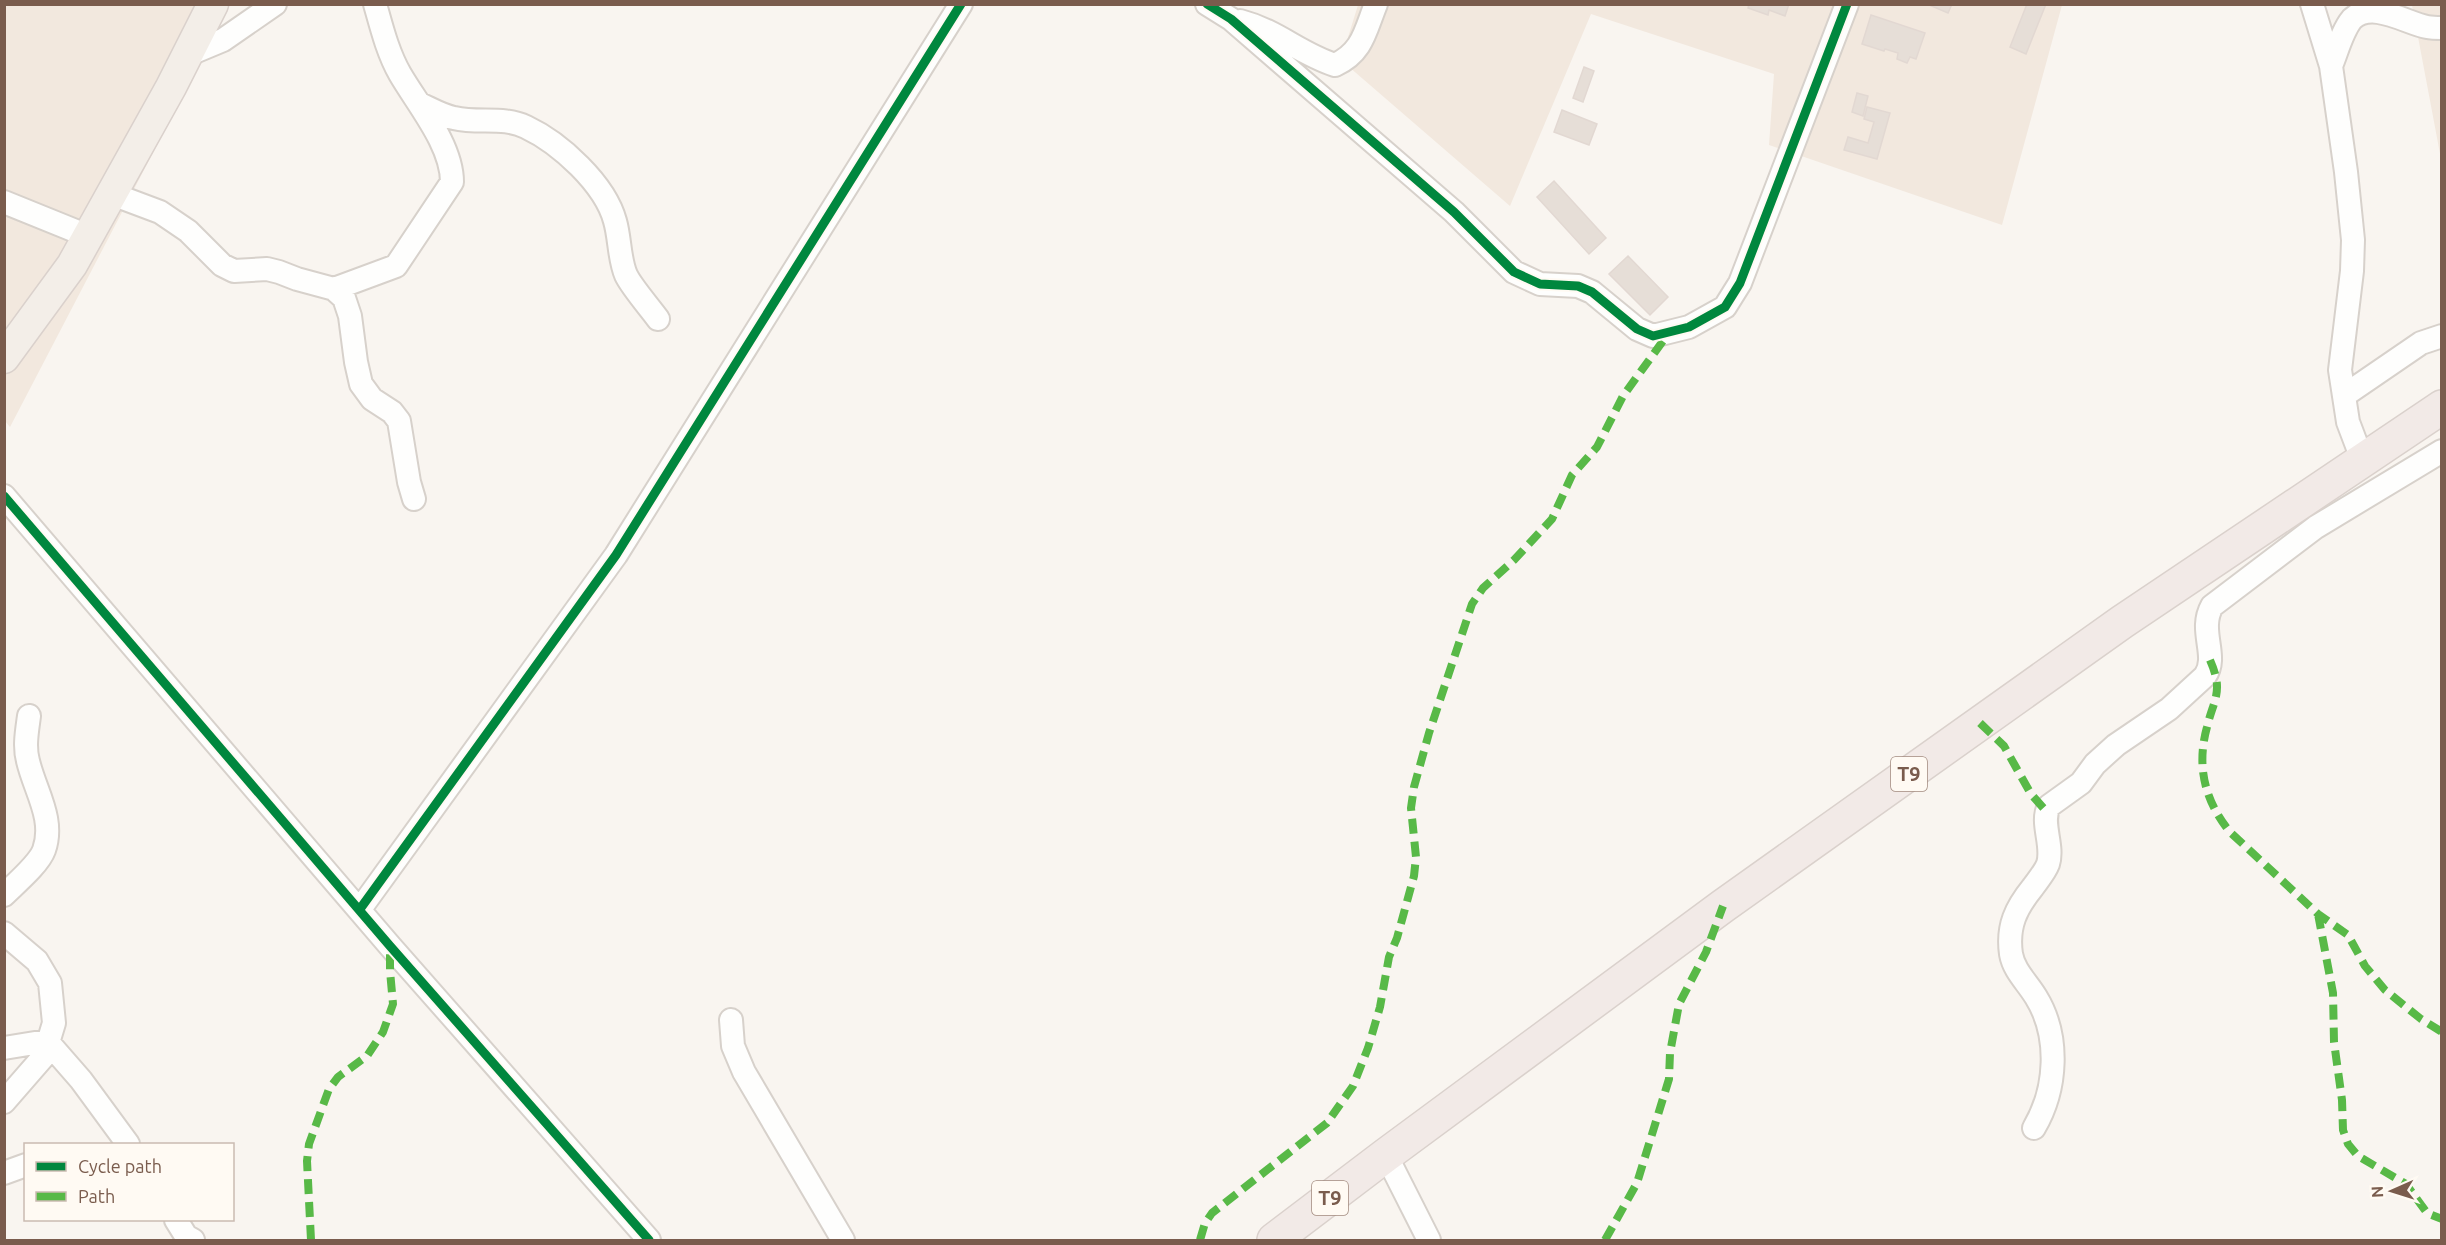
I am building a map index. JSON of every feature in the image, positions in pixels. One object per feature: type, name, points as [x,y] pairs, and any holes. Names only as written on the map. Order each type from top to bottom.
[{"type":"highway","name":"T9","points":[[1274,1240],[1682,936],[1913,771],[2140,610],[2442,407]]},
{"type":"main road","points":[[4,358],[67,273],[112,194],[213,4]]},
{"type":"street","points":[[187,55],[223,40],[275,4]]},
{"type":"street","points":[[334,289],[396,266],[452,182],[451,168],[430,119],[391,57],[375,4]]},
{"type":"street","points":[[360,909],[616,555],[962,4]]},
{"type":"street","points":[[1207,4],[1231,19],[1454,212],[1514,272],[1540,284],[1578,286],[1585,289],[1605,302],[1637,329],[1653,336],[1689,327],[1725,307],[1740,283],[1847,4]]},
{"type":"street","points":[[1231,19],[1258,26],[1288,40],[1315,59],[1335,65],[1347,60],[1360,46],[1376,4]]},
{"type":"street","points":[[2312,4],[2331,66],[2353,240],[2352,271],[2340,370],[2348,422],[2362,459]]},
{"type":"street","points":[[2331,66],[2347,28],[2352,19],[2360,13],[2383,11],[2427,27],[2442,28]]},
{"type":"street","points":[[420,104],[454,118],[507,119],[527,128],[572,159],[596,184],[610,203],[626,275],[658,319]]},
{"type":"street","points":[[112,194],[160,212],[188,231],[222,265],[234,271],[267,269],[334,289],[344,298],[350,316],[361,384],[372,399],[392,412],[399,421],[405,462],[414,499]]},
{"type":"street","points":[[4,202],[88,236]]},
{"type":"street","points":[[2345,395],[2421,343],[2442,336]]},
{"type":"street","points":[[2034,1128],[2041,1116],[2052,1080],[2049,1030],[2046,1015],[2037,998],[2016,970],[2012,957],[2010,927],[2016,911],[2048,866],[2051,848],[2046,817],[2048,808],[2081,783],[2116,744],[2169,709],[2205,676],[2209,671],[2210,660],[2206,621],[2212,606],[2316,528],[2442,452]]},
{"type":"street","points":[[4,496],[532,1110],[649,1240]]},
{"type":"street","points":[[4,895],[43,852],[48,832],[43,807],[28,761],[26,738],[29,716]]},
{"type":"street","points":[[4,933],[37,961],[50,983],[54,1023],[44,1056],[4,1102]]},
{"type":"street","points":[[731,1020],[733,1046],[744,1072],[843,1240]]},
{"type":"street","points":[[4,1048],[47,1041]]},
{"type":"street","points":[[47,1041],[81,1080],[127,1143]]},
{"type":"street","points":[[1386,1155],[1429,1240]]},
{"type":"street","points":[[4,1173],[24,1166]]},
{"type":"street","points":[[177,1221],[186,1236],[194,1240]]},
{"type":"shaded area","points":[[5,5],[230,5],[10,427],[5,421]]},
{"type":"shaded area","points":[[1358,5],[2062,5],[2002,225],[1769,145],[1774,74],[1591,14],[1510,206],[1341,60]]},
{"type":"shaded area","points":[[2412,5],[2441,5],[2441,159]]},
{"type":"building","points":[[1749,4],[1789,4],[1785,16],[1769,10],[1768,15],[1748,8]]},
{"type":"building","points":[[1927,4],[1952,4],[1948,13]]},
{"type":"building","points":[[2027,4],[2046,4],[2026,54],[2010,47]]},
{"type":"building","points":[[1871,15],[1925,33],[1916,59],[1910,57],[1907,63],[1897,59],[1898,53],[1862,44]]},
{"type":"building","points":[[1584,67],[1594,71],[1583,102],[1573,98]]},
{"type":"building","points":[[1857,93],[1868,96],[1863,116],[1852,112]]},
{"type":"building","points":[[1867,107],[1890,113],[1877,159],[1844,150],[1848,137],[1868,143],[1874,122],[1864,119]]},
{"type":"building","points":[[1562,110],[1597,124],[1589,145],[1554,132]]},
{"type":"building","points":[[1554,181],[1606,238],[1589,254],[1537,197]]},
{"type":"building","points":[[1628,256],[1668,297],[1650,315],[1609,274]]},
{"type":"marked path","points":[[1200,1240],[1205,1223],[1212,1213],[1327,1123],[1353,1086],[1368,1048],[1380,1007],[1389,957],[1397,938],[1414,876],[1416,857],[1411,808],[1414,787],[1429,733],[1472,604],[1483,588],[1514,560],[1552,519],[1572,475],[1597,447],[1623,396],[1668,334]]},
{"type":"marked path","points":[[2210,660],[2217,688],[2202,756],[2205,783],[2221,820],[2230,832],[2318,914],[2348,935],[2365,966],[2385,990],[2421,1019],[2442,1032]]},
{"type":"marked path","points":[[1980,723],[2004,746],[2031,794],[2046,811]]},
{"type":"marked path","points":[[1605,1240],[1637,1183],[1669,1079],[1670,1053],[1679,1004],[1706,952],[1723,906]]},
{"type":"marked path","points":[[2318,914],[2333,993],[2334,1042],[2342,1100],[2343,1130],[2348,1144],[2358,1156],[2406,1184],[2427,1213],[2442,1219]]},
{"type":"marked path","points":[[311,1240],[307,1161],[309,1144],[329,1089],[338,1077],[367,1056],[383,1032],[393,1004],[390,946]]},
{"type":"cycle path","points":[[360,909],[616,555],[961,4]]},
{"type":"cycle path","points":[[1207,4],[1231,19],[1454,212],[1514,272],[1540,284],[1578,286],[1592,292],[1637,329],[1653,336],[1689,327],[1725,307],[1740,283],[1847,4]]},
{"type":"cycle path","points":[[4,496],[390,946],[649,1240]]}]
